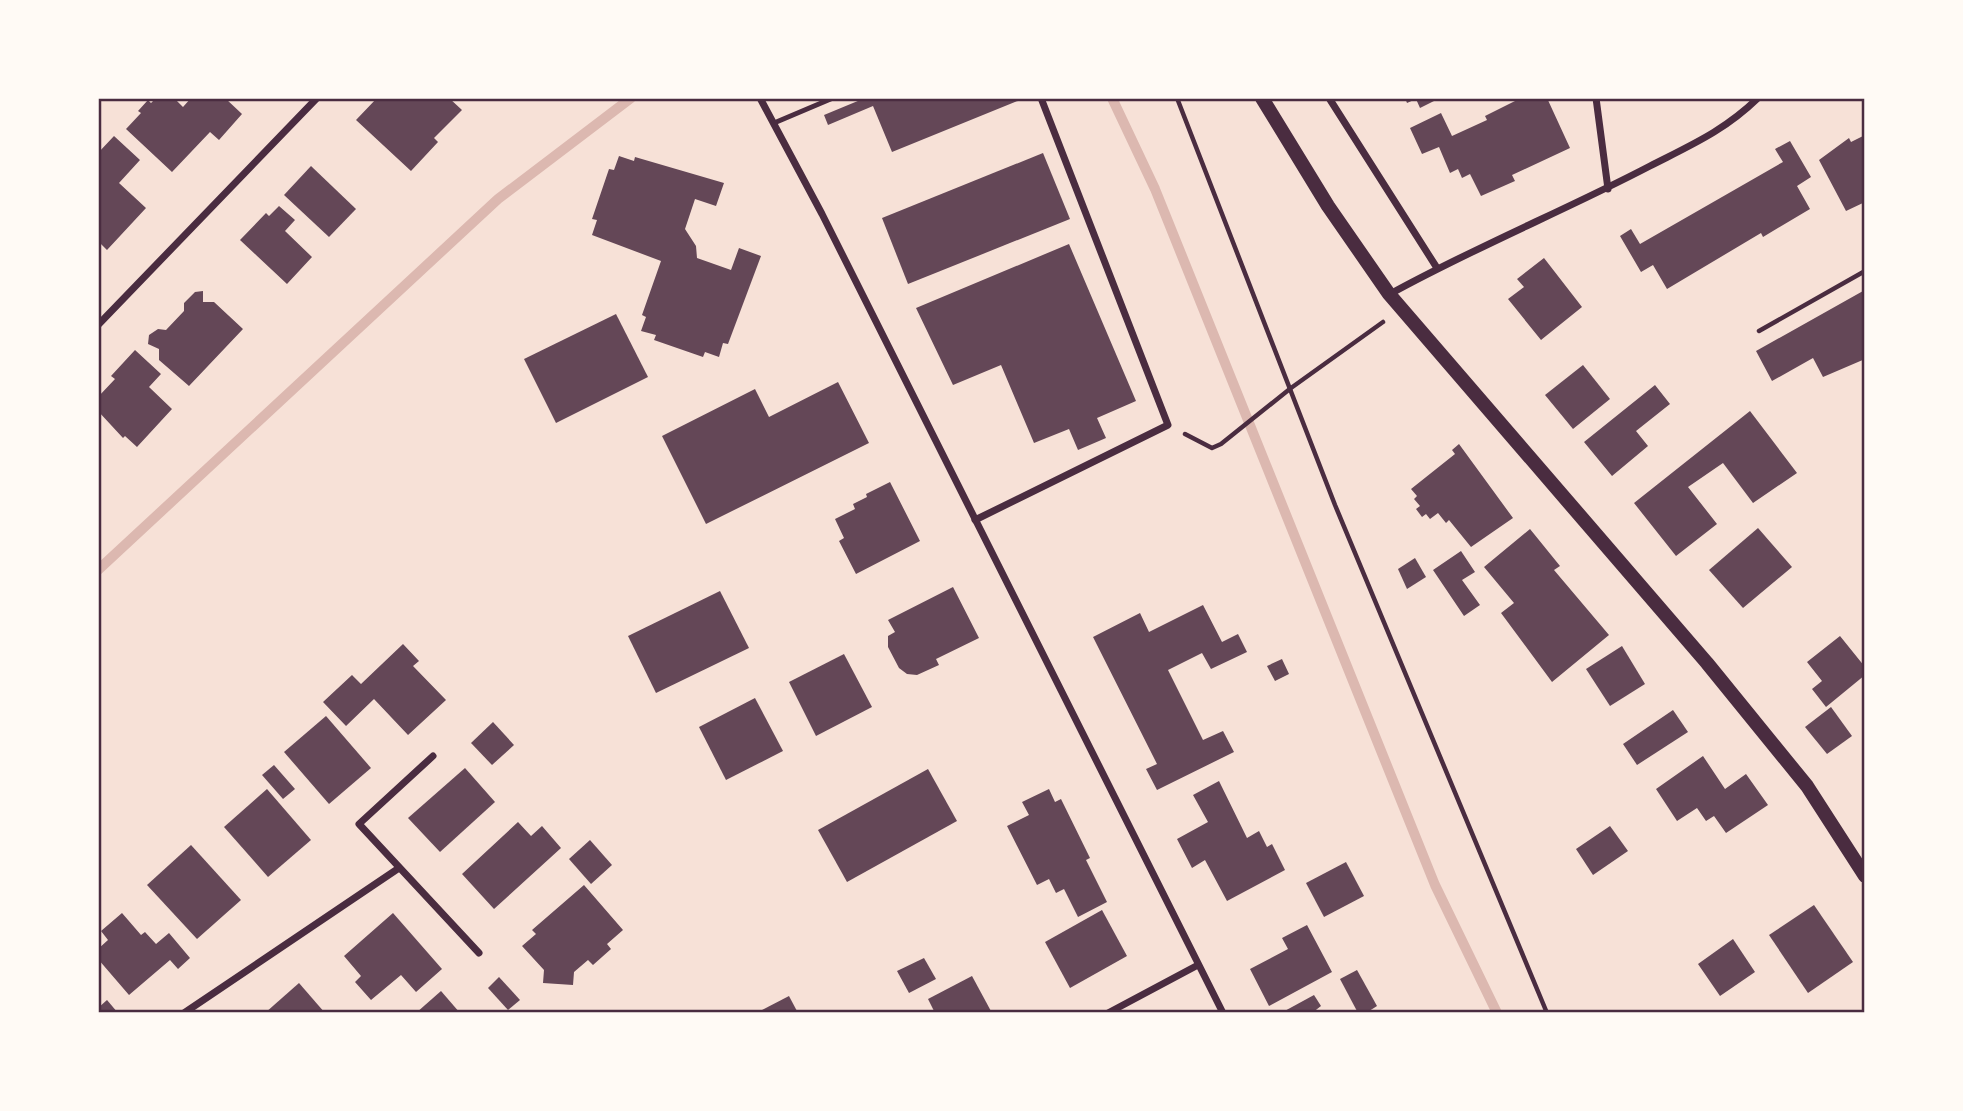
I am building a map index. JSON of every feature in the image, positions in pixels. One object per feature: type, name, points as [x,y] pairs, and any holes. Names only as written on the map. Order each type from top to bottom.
[{"type":"main road","points":[[1262,98],[1328,206],[1401,310],[1707,663],[1807,786],[1865,876]]},
{"type":"street","points":[[98,325],[317,98]]},
{"type":"street","points":[[761,98],[1223,1013]]},
{"type":"street","points":[[975,520],[1168,425],[1041,98]]},
{"type":"street","points":[[1329,98],[1437,268]]},
{"type":"street","points":[[1596,98],[1608,188]]},
{"type":"street","points":[[1389,294],[1437,268],[1608,188],[1732,123],[1758,98]]},
{"type":"street","points":[[432,756],[359,824],[479,953]]},
{"type":"street","points":[[184,1013],[399,868]]},
{"type":"street","points":[[1108,1013],[1198,965]]},
{"type":"lane","points":[[774,123],[833,98]]},
{"type":"path","points":[[1177,98],[1412,692],[1547,1013]]},
{"type":"path","points":[[1759,331],[1865,271]]},
{"type":"path","points":[[1168,425],[1212,448],[1221,444],[1291,388],[1401,310]]},
{"type":"building","points":[[156,98],[174,98],[183,107],[191,98],[225,98],[242,114],[219,140],[210,132],[172,172],[126,129],[141,113],[138,111],[148,100],[151,103]]},
{"type":"building","points":[[377,98],[449,98],[462,110],[434,138],[438,142],[411,171],[356,120]]},
{"type":"building","points":[[865,98],[1025,98],[892,152],[873,106],[828,125],[824,115]]},
{"type":"building","points":[[1405,98],[1440,98],[1420,108],[1416,99],[1407,103]]},
{"type":"building","points":[[1521,98],[1547,98],[1570,148],[1512,175],[1515,181],[1481,196],[1470,174],[1462,178],[1458,169],[1450,173],[1439,147],[1422,154],[1410,128],[1441,113],[1452,136],[1487,120],[1485,116]]},
{"type":"building","points":[[1865,135],[1865,202],[1846,211],[1819,160],[1849,138],[1851,142]]},
{"type":"building","points":[[114,136],[140,160],[119,183],[146,208],[107,250],[98,241],[98,153]]},
{"type":"building","points":[[1790,141],[1811,177],[1797,186],[1810,209],[1763,237],[1761,233],[1667,289],[1653,265],[1641,272],[1620,236],[1631,229],[1640,244],[1783,162],[1775,149]]},
{"type":"building","points":[[1043,153],[1070,219],[908,284],[882,218]]},
{"type":"building","points":[[619,156],[634,161],[635,157],[724,183],[716,206],[695,199],[685,229],[696,246],[697,258],[731,270],[739,248],[761,256],[728,344],[723,343],[719,357],[705,352],[703,357],[654,340],[656,335],[641,331],[646,317],[642,315],[661,261],[592,235],[597,220],[592,219],[609,169],[614,170]]},
{"type":"building","points":[[311,166],[356,209],[329,237],[284,195]]},
{"type":"building","points":[[279,206],[295,220],[285,231],[312,257],[287,284],[240,240],[266,213],[269,216]]},
{"type":"building","points":[[1069,244],[1136,401],[1097,418],[1106,438],[1078,450],[1069,429],[1034,443],[1001,365],[953,385],[916,308]]},
{"type":"building","points":[[1544,258],[1582,307],[1541,340],[1508,299],[1524,287],[1517,279]]},
{"type":"building","points":[[1865,286],[1865,359],[1823,377],[1813,358],[1772,381],[1756,351],[1863,291]]},
{"type":"building","points":[[203,291],[203,302],[214,302],[243,329],[189,386],[159,360],[159,349],[148,344],[149,335],[158,329],[166,330],[184,311],[184,303],[195,292]]},
{"type":"building","points":[[616,314],[648,377],[556,423],[524,359]]},
{"type":"building","points":[[135,350],[161,374],[149,387],[172,409],[137,447],[125,436],[123,438],[98,411],[98,397],[115,379],[111,376]]},
{"type":"building","points":[[1583,365],[1610,399],[1573,429],[1545,395]]},
{"type":"building","points":[[838,382],[869,443],[706,524],[662,436],[755,389],[769,417]]},
{"type":"building","points":[[1655,385],[1670,404],[1636,431],[1648,446],[1612,476],[1584,442]]},
{"type":"building","points":[[1750,411],[1797,473],[1753,503],[1723,463],[1688,487],[1717,524],[1676,556],[1634,503]]},
{"type":"building","points":[[1459,444],[1513,518],[1471,547],[1449,520],[1446,523],[1438,513],[1430,519],[1426,514],[1422,517],[1416,509],[1420,506],[1414,499],[1417,496],[1411,489],[1455,454],[1452,450]]},
{"type":"building","points":[[890,482],[920,541],[856,574],[839,541],[844,538],[835,519],[855,509],[853,504],[867,497],[866,494]]},
{"type":"building","points":[[1758,528],[1792,567],[1743,608],[1709,570]]},
{"type":"building","points":[[1530,529],[1560,566],[1554,570],[1609,635],[1552,682],[1501,613],[1514,603],[1484,567]]},
{"type":"building","points":[[1461,551],[1475,572],[1462,580],[1480,605],[1464,616],[1433,570]]},
{"type":"building","points":[[1415,558],[1426,577],[1407,589],[1398,569]]},
{"type":"building","points":[[953,587],[979,638],[936,659],[939,665],[917,675],[907,674],[899,668],[888,647],[888,636],[895,632],[888,620]]},
{"type":"building","points":[[720,591],[749,648],[656,693],[628,636]]},
{"type":"building","points":[[1203,605],[1222,642],[1238,634],[1247,652],[1211,669],[1202,653],[1168,670],[1203,740],[1223,731],[1234,752],[1157,790],[1146,769],[1157,764],[1093,637],[1140,613],[1149,632]]},
{"type":"building","points":[[1840,636],[1865,667],[1865,675],[1826,707],[1812,689],[1822,681],[1807,662]]},
{"type":"building","points":[[403,644],[419,661],[413,666],[446,700],[408,735],[374,699],[346,726],[323,702],[352,675],[361,684]]},
{"type":"building","points":[[1622,646],[1645,684],[1610,706],[1586,669]]},
{"type":"building","points":[[844,654],[872,707],[816,736],[789,682]]},
{"type":"building","points":[[1282,659],[1289,674],[1275,681],[1267,666]]},
{"type":"building","points":[[755,698],[783,751],[726,780],[699,727]]},
{"type":"building","points":[[1831,707],[1852,736],[1827,754],[1805,727]]},
{"type":"building","points":[[1673,710],[1688,732],[1637,765],[1623,744]]},
{"type":"building","points":[[326,716],[371,768],[329,804],[284,752]]},
{"type":"building","points":[[493,722],[514,745],[492,765],[471,743]]},
{"type":"building","points":[[1703,756],[1725,789],[1746,774],[1768,805],[1726,833],[1714,816],[1706,821],[1697,808],[1677,821],[1656,789]]},
{"type":"building","points":[[274,765],[295,789],[283,799],[262,775]]},
{"type":"building","points":[[465,768],[495,802],[440,852],[408,818]]},
{"type":"building","points":[[928,769],[957,821],[847,882],[818,830]]},
{"type":"building","points":[[1219,781],[1247,838],[1259,831],[1267,847],[1272,844],[1285,870],[1227,901],[1205,860],[1192,868],[1177,839],[1208,822],[1193,795]]},
{"type":"building","points":[[267,789],[311,840],[268,877],[224,827]]},
{"type":"building","points":[[1049,789],[1055,802],[1061,799],[1090,858],[1086,860],[1107,902],[1078,917],[1064,889],[1056,893],[1049,879],[1037,885],[1007,826],[1029,815],[1022,802]]},
{"type":"building","points":[[518,822],[531,836],[542,826],[561,848],[494,909],[462,874]]},
{"type":"building","points":[[1610,826],[1628,851],[1593,875],[1576,849]]},
{"type":"building","points":[[590,840],[612,865],[591,884],[569,859]]},
{"type":"building","points":[[191,845],[241,900],[197,939],[147,885]]},
{"type":"building","points":[[1346,862],[1364,896],[1324,917],[1306,883]]},
{"type":"building","points":[[584,885],[623,930],[607,944],[611,949],[593,965],[588,960],[574,972],[573,985],[543,983],[544,970],[522,946],[536,934],[532,930]]},
{"type":"building","points":[[1814,905],[1853,962],[1808,993],[1769,935]]},
{"type":"building","points":[[1102,910],[1127,956],[1070,988],[1045,942]]},
{"type":"building","points":[[122,913],[141,935],[145,932],[156,944],[169,933],[190,958],[178,969],[170,960],[129,995],[98,959],[98,949],[108,940],[101,931]]},
{"type":"building","points":[[393,913],[442,969],[416,992],[401,975],[371,1000],[355,982],[361,976],[344,956]]},
{"type":"building","points":[[1307,925],[1332,972],[1269,1006],[1250,969],[1288,949],[1282,938]]},
{"type":"building","points":[[1733,939],[1755,972],[1720,996],[1698,964]]},
{"type":"building","points":[[924,958],[936,979],[909,993],[897,971]]},
{"type":"building","points":[[1357,970],[1377,1006],[1366,1013],[1358,1013],[1340,979]]},
{"type":"building","points":[[972,976],[992,1013],[935,1013],[928,999]]},
{"type":"building","points":[[499,977],[520,1000],[508,1010],[488,988]]},
{"type":"building","points":[[299,983],[325,1013],[265,1013]]},
{"type":"building","points":[[441,991],[460,1013],[416,1013]]},
{"type":"building","points":[[1314,995],[1321,1006],[1312,1013],[1281,1013]]},
{"type":"building","points":[[789,996],[798,1013],[756,1013]]},
{"type":"building","points":[[107,1000],[118,1013],[98,1013],[98,1008]]},
{"type":"waterway","points":[[98,570],[498,199],[631,98]]},
{"type":"waterway","points":[[1112,98],[1155,189],[1435,885],[1497,1013]]}]
